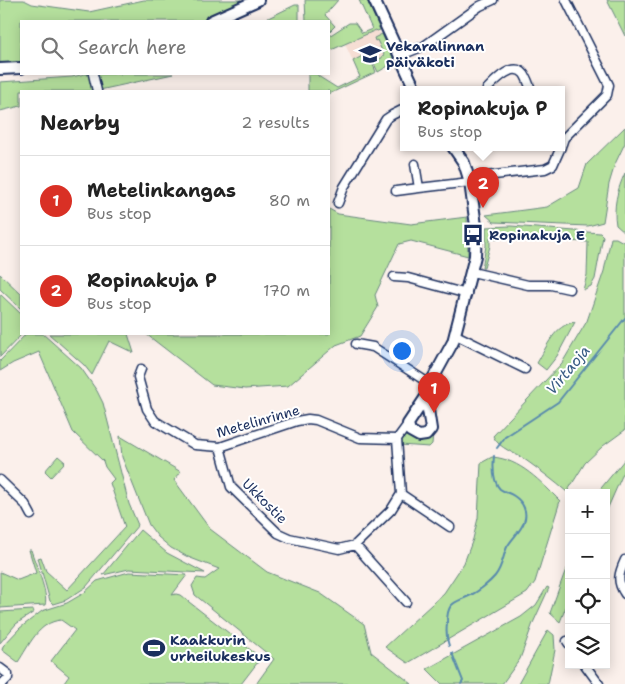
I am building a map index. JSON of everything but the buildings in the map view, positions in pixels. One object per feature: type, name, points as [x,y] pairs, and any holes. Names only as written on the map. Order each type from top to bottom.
[{"type":"street","points":[[213,20],[258,0]]},
{"type":"street","points":[[374,0],[414,86]]},
{"type":"street","points":[[399,56],[424,46],[480,6],[494,0]]},
{"type":"street","points":[[565,137],[607,95],[609,85],[566,0]]},
{"type":"street","points":[[0,69],[20,68]]},
{"type":"street","points":[[491,86],[502,75],[512,70],[519,70],[524,74],[530,86]]},
{"type":"street","points":[[93,75],[96,90]]},
{"type":"street","points":[[338,204],[344,187],[386,119],[400,111]]},
{"type":"street","points":[[406,602],[355,545],[391,510],[401,494],[397,439],[426,397],[430,384],[456,335],[467,294],[477,238],[470,180],[464,163],[456,151]]},
{"type":"street","points":[[396,191],[544,169],[553,165],[559,151]]},
{"type":"street","points":[[415,164],[420,188]]},
{"type":"street","points":[[472,272],[528,285],[551,285],[569,289]]},
{"type":"street","points":[[394,277],[408,278],[467,294]]},
{"type":"street","points":[[456,335],[526,369]]},
{"type":"street","points":[[356,344],[373,347],[430,384]]},
{"type":"street","name":"Metelinrinne","points":[[141,369],[138,377],[147,409],[155,421],[195,445],[220,447],[304,419],[316,420],[360,438],[397,439]]},
{"type":"street","points":[[408,424],[409,429],[416,435],[423,436],[428,434],[431,427],[426,397]]},
{"type":"street","name":"Ukkostie","points":[[220,447],[231,487],[278,533],[289,538],[339,548],[355,545]]},
{"type":"street","points":[[0,480],[25,504],[31,515]]},
{"type":"street","points":[[401,494],[450,527]]},
{"type":"street","points":[[625,560],[618,579],[625,594]]},
{"type":"street","points":[[0,668],[8,674],[8,678],[2,684]]},
{"type":"street","points":[[588,669],[599,684]]},
{"type":"shaded area","name":"Vekaralinnan päiväkoti","points":[[378,29],[393,62],[360,77],[345,44]]},
{"type":"green space","points":[[0,0],[24,0],[32,4],[89,12],[144,0],[245,0],[226,12],[206,20],[20,20],[20,65],[0,65]]},
{"type":"green space","points":[[305,0],[338,0],[325,15],[330,20],[306,20]]},
{"type":"green space","points":[[359,0],[367,0],[380,30],[376,30],[330,51],[330,35],[349,23],[355,23],[362,33],[372,29]]},
{"type":"green space","points":[[607,0],[625,0],[625,36]]},
{"type":"green space","points":[[295,5],[299,5],[299,20],[264,20]]},
{"type":"green space","points":[[330,20],[335,26],[330,31]]},
{"type":"green space","points":[[382,34],[395,62],[378,72],[368,51],[371,54],[373,53],[374,60],[382,58],[384,55],[377,40],[375,41],[374,38]]},
{"type":"green space","points":[[368,53],[376,72],[330,94],[330,90],[308,90],[308,75],[318,75],[337,88],[360,77],[353,61]]},
{"type":"green space","points":[[81,75],[168,75],[100,90],[20,90],[20,106],[0,111],[0,82]]},
{"type":"green space","points":[[625,127],[625,143],[615,164],[609,184],[603,222],[588,226],[494,222],[486,215],[547,207],[579,188],[587,164]]},
{"type":"green space","points":[[625,173],[625,233],[616,225],[615,205]]},
{"type":"green space","points":[[330,210],[338,214],[411,224],[467,217],[468,256],[411,241],[399,244],[375,295],[378,307],[360,336],[336,345],[288,386],[245,389],[212,385],[147,335],[330,335]]},
{"type":"green space","points":[[511,226],[600,233],[603,236],[595,279],[591,286],[583,290],[587,275],[588,242],[490,238],[490,246],[484,268],[482,268],[486,246],[486,227]]},
{"type":"green space","points":[[611,238],[616,238],[625,243],[625,430],[603,446],[585,463],[569,489],[565,490],[527,461],[503,448],[493,436],[562,363],[587,321],[604,271]]},
{"type":"green space","points":[[0,274],[20,293],[20,308],[0,289]]},
{"type":"green space","points":[[0,294],[20,313],[21,335],[0,357]]},
{"type":"green space","points":[[575,322],[557,356],[546,370],[537,363],[548,344],[562,327]]},
{"type":"green space","points":[[25,335],[44,335],[81,368],[103,403],[129,504],[138,525],[86,587],[66,600],[53,604],[50,601],[38,558],[41,557],[46,571],[67,590],[125,527],[110,483],[114,479],[103,461],[73,432],[39,352],[0,371],[0,361]]},
{"type":"green space","points":[[50,335],[128,335],[134,353],[109,341],[92,375],[84,365]]},
{"type":"green space","points":[[433,433],[432,444],[429,447],[400,445],[401,439],[406,435]]},
{"type":"green space","points":[[120,436],[181,472],[174,480],[210,529],[267,572],[320,593],[364,624],[371,652],[412,684],[256,684],[274,659],[195,595],[192,586],[197,578],[205,579],[219,569],[171,548],[158,537],[149,525],[122,457]]},
{"type":"green space","points":[[58,456],[65,462],[51,477],[45,471]]},
{"type":"green space","points":[[492,457],[512,462],[521,467],[538,479],[560,501],[535,582],[527,593],[408,663],[385,647],[444,593],[464,563],[478,518],[481,463]]},
{"type":"green space","points":[[625,459],[625,469],[610,503],[610,489],[600,489]]},
{"type":"green space","points":[[140,530],[167,553],[205,573],[129,569],[103,575]]},
{"type":"green space","points":[[29,550],[31,550],[43,586],[46,600],[45,605],[0,608],[0,572],[18,580],[36,573]]},
{"type":"green space","name":"Kaakkurin urheilukeskus","points":[[129,572],[187,575],[172,595],[180,595],[261,658],[241,684],[65,684],[69,676],[51,661],[75,630],[61,620],[46,625],[40,630],[18,662],[2,650],[3,646],[20,628],[42,611],[67,603],[84,593],[97,581]]},
{"type":"green space","points":[[565,572],[565,609],[560,622],[550,613]]},
{"type":"green space","points":[[547,587],[549,588],[533,623],[520,659],[502,684],[442,684],[427,669],[521,617],[536,605]]},
{"type":"green space","points":[[33,610],[34,612],[16,624],[0,643],[0,612]]},
{"type":"green space","points":[[548,630],[554,635],[555,650],[548,684],[518,684]]},
{"type":"waterway","name":"Virtaoja","points":[[497,448],[505,437],[558,402],[625,318]]},
{"type":"waterway","name":"Virtaoja","points":[[449,646],[446,629],[448,610],[453,604],[471,595],[495,576],[501,566],[507,547],[523,525],[525,518],[525,511],[520,501],[497,486],[493,464],[494,456]]},
{"type":"waterway","name":"Virtaoja","points":[[452,653],[463,681],[461,684]]},
{"type":"place","name":"Vekaralinnan päiväkoti","points":[[370,54]]},
{"type":"place","name":"Ropinakuja P","points":[[483,208]]},
{"type":"place","name":"Ropinakuja E","points":[[473,235]]},
{"type":"place","name":"Metelinkangas","points":[[434,413]]},
{"type":"place","name":"Kaakkurin urheilukeskus","points":[[154,648]]}]
